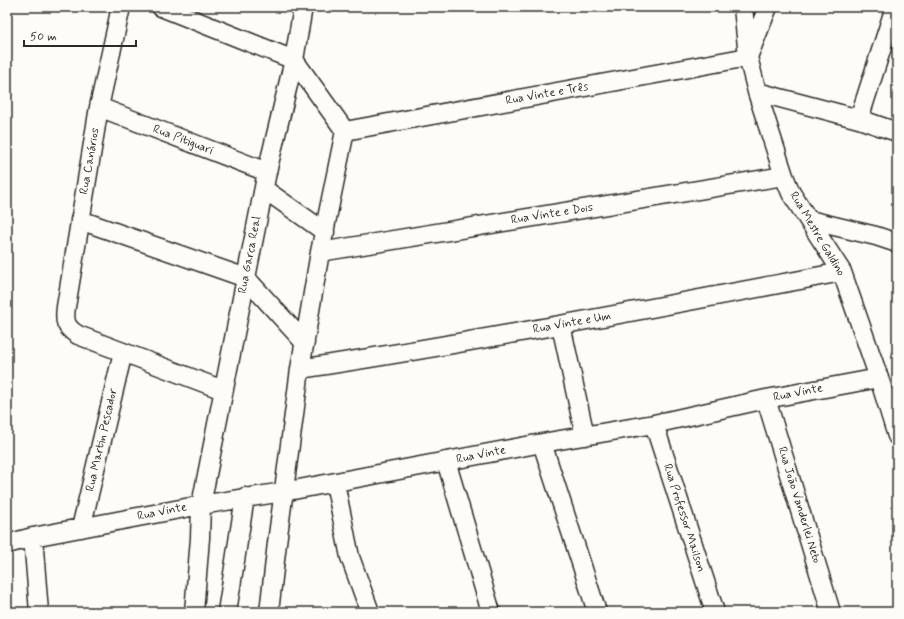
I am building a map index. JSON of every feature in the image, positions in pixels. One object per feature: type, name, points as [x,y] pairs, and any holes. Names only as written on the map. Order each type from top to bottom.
[{"type":"street","name":"Rua Canários","points":[[121,7],[100,107],[64,317],[72,332],[123,352]]},
{"type":"street","points":[[161,7],[294,60],[345,131],[320,252],[300,369],[283,492],[269,612]]},
{"type":"street","name":"Rua Garca Real","points":[[194,612],[201,505],[265,181],[294,60],[303,7]]},
{"type":"street","name":"Rua Mestre Galdino","points":[[743,7],[748,57],[757,92],[784,176],[791,193],[842,272],[897,433]]},
{"type":"street","points":[[748,57],[768,7]]},
{"type":"street","points":[[859,119],[895,10]]},
{"type":"street","name":"Rua Vinte e Três","points":[[345,131],[748,57]]},
{"type":"street","points":[[757,92],[859,119],[897,132]]},
{"type":"street","name":"Rua Pitiguari","points":[[100,107],[265,181],[324,232]]},
{"type":"street","name":"Rua Vinte e Dois","points":[[320,252],[784,176]]},
{"type":"street","points":[[80,220],[246,278],[305,342]]},
{"type":"street","points":[[809,220],[876,236],[897,243]]},
{"type":"street","name":"Rua Vinte e Um","points":[[300,369],[405,353],[842,272]]},
{"type":"street","points":[[561,325],[585,436]]},
{"type":"street","points":[[123,352],[223,390]]},
{"type":"street","name":"Rua Martin Pescador","points":[[81,528],[123,352]]},
{"type":"street","name":"Rua Vinte","points":[[7,544],[201,505],[335,483],[542,443],[654,424],[766,399],[879,378]]},
{"type":"street","name":"Rua João Vanderlei Neto","points":[[766,399],[831,612]]},
{"type":"street","name":"Rua Professor Mailson","points":[[654,424],[715,612]]},
{"type":"street","points":[[542,443],[597,612]]},
{"type":"street","points":[[446,461],[491,612]]},
{"type":"street","points":[[335,483],[350,557],[370,612]]},
{"type":"street","points":[[227,612],[245,497]]},
{"type":"street","points":[[33,538],[39,612]]}]
